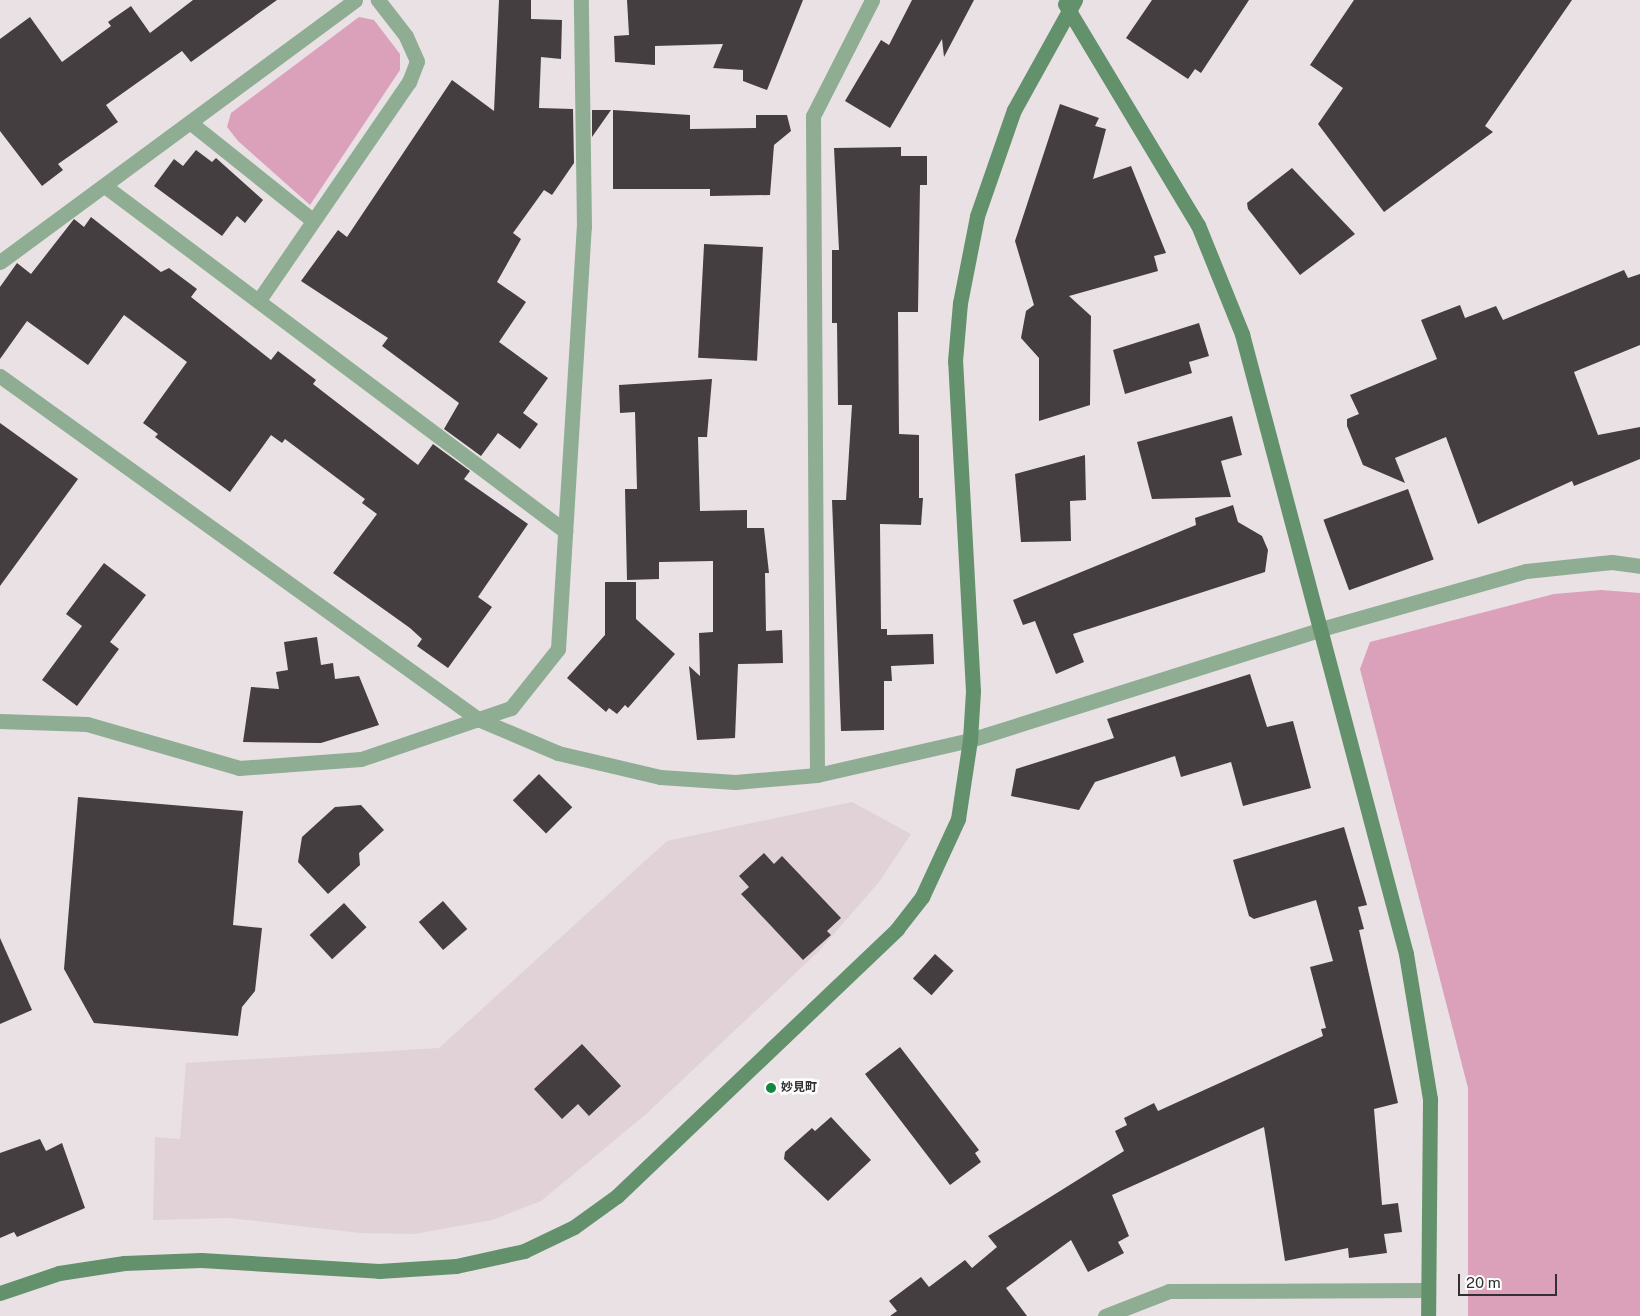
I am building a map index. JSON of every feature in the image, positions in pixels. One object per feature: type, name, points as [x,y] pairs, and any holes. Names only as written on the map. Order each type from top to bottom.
[{"type":"street","points":[[0,262],[192,124],[355,0]]},
{"type":"street","points":[[259,300],[311,219],[409,82],[417,61],[406,36],[378,0]]},
{"type":"street","points":[[0,721],[87,724],[239,768],[361,759],[511,708],[558,649],[584,227],[582,0]]},
{"type":"street","points":[[817,775],[813,116],[872,0]]},
{"type":"street","points":[[1069,3],[1198,225],[1242,334],[1406,954],[1430,1099],[1428,1316]]},
{"type":"street","points":[[0,1293],[59,1273],[124,1263],[200,1260],[379,1271],[456,1266],[524,1251],[574,1227],[617,1196],[897,929],[922,897],[958,819],[970,740],[973,691],[954,361],[960,303],[977,216],[1014,110],[1069,3]]},
{"type":"street","points":[[192,124],[311,219]]},
{"type":"street","points":[[106,187],[566,531]]},
{"type":"street","points":[[0,376],[478,719],[558,753],[660,777],[735,782],[817,775],[970,740],[1321,629],[1526,571],[1612,562],[1640,566]]},
{"type":"street","points":[[1105,1316],[1169,1291],[1427,1290]]},
{"type":"shaded area","points":[[359,17],[374,20],[400,54],[400,70],[310,205],[238,141],[227,127],[231,113]]},
{"type":"shaded area","points":[[1601,590],[1640,593],[1640,1316],[1468,1316],[1468,1088],[1360,669],[1370,642],[1554,594]]},
{"type":"shaded area","points":[[852,802],[911,834],[879,882],[819,951],[645,1115],[541,1201],[492,1220],[414,1234],[360,1233],[229,1218],[153,1220],[155,1137],[180,1139],[186,1063],[439,1048],[667,841]]},
{"type":"building","points":[[193,0],[277,0],[191,62],[182,51],[106,105],[118,122],[58,164],[63,170],[42,186],[0,131],[0,39],[30,17],[62,62],[111,26],[108,22],[131,6],[150,33]]},
{"type":"building","points":[[499,0],[531,0],[531,19],[562,20],[561,59],[541,57],[539,108],[573,109],[574,163],[552,195],[544,190],[513,233],[521,239],[497,282],[526,302],[499,342],[548,378],[523,413],[538,424],[520,449],[498,433],[481,456],[444,429],[459,403],[382,346],[388,338],[301,281],[338,230],[347,237],[452,80],[494,111]]},
{"type":"building","points":[[627,0],[803,0],[767,90],[743,81],[743,70],[713,68],[723,44],[655,46],[655,65],[615,62],[614,36],[629,35]]},
{"type":"building","points":[[912,0],[974,0],[944,57],[942,39],[890,128],[845,101],[881,40],[889,45]]},
{"type":"building","points":[[1152,0],[1249,0],[1201,73],[1195,69],[1188,79],[1126,38]]},
{"type":"building","points":[[1354,0],[1572,0],[1485,126],[1493,132],[1384,212],[1318,124],[1343,88],[1310,65]]},
{"type":"building","points":[[1060,104],[1099,118],[1095,126],[1106,129],[1093,179],[1131,166],[1166,253],[1154,256],[1158,271],[1069,296],[1091,316],[1090,405],[1039,421],[1039,358],[1021,338],[1026,311],[1034,305],[1015,241]]},
{"type":"building","points":[[592,110],[611,110],[592,137]]},
{"type":"building","points":[[613,110],[690,115],[690,129],[756,128],[756,115],[787,115],[791,131],[774,145],[770,195],[710,196],[710,189],[613,189]]},
{"type":"building","points":[[901,147],[901,156],[927,156],[927,185],[920,185],[918,312],[898,312],[899,434],[919,435],[919,498],[923,498],[921,525],[880,524],[881,629],[887,629],[887,635],[933,634],[934,664],[891,666],[892,681],[884,681],[884,730],[841,731],[832,500],[846,500],[852,405],[838,405],[837,323],[832,323],[832,250],[839,250],[834,148]]},
{"type":"building","points":[[196,150],[212,162],[216,158],[263,200],[245,223],[237,216],[222,236],[154,186],[174,159],[183,166]]},
{"type":"building","points":[[1292,168],[1355,234],[1300,275],[1248,209],[1247,203]]},
{"type":"building","points":[[91,217],[161,272],[169,268],[197,289],[191,297],[271,360],[278,351],[316,380],[313,384],[418,465],[433,444],[470,471],[464,479],[528,524],[478,597],[492,607],[448,668],[417,646],[422,639],[410,628],[333,573],[377,514],[362,503],[365,499],[285,439],[282,443],[271,435],[230,492],[155,437],[158,434],[143,423],[187,362],[124,315],[88,365],[27,321],[0,359],[0,287],[17,263],[31,274],[74,219],[84,227]]},
{"type":"building","points":[[704,244],[763,247],[757,361],[698,358]]},
{"type":"building","points":[[1624,270],[1628,278],[1640,274],[1640,345],[1574,372],[1598,435],[1640,427],[1640,459],[1574,486],[1572,481],[1478,524],[1446,437],[1395,458],[1405,483],[1363,465],[1347,426],[1347,419],[1359,414],[1350,395],[1437,359],[1421,320],[1460,305],[1465,318],[1496,306],[1503,320]]},
{"type":"building","points":[[1199,323],[1209,356],[1189,362],[1192,373],[1125,394],[1113,350]]},
{"type":"building","points":[[712,379],[707,437],[698,437],[700,511],[747,510],[747,528],[764,528],[769,573],[765,573],[766,631],[782,630],[783,663],[738,664],[735,738],[697,740],[689,666],[700,676],[699,633],[713,632],[713,561],[659,562],[659,579],[627,580],[625,489],[637,489],[635,412],[620,413],[619,385]]},
{"type":"building","points":[[1232,416],[1242,455],[1221,461],[1231,497],[1152,499],[1137,442]]},
{"type":"building","points":[[0,423],[78,479],[0,586]]},
{"type":"building","points":[[1085,455],[1086,500],[1070,501],[1071,541],[1021,542],[1015,474]]},
{"type":"building","points":[[1408,489],[1434,559],[1349,590],[1323,520]]},
{"type":"building","points":[[1233,505],[1238,522],[1262,536],[1268,550],[1265,572],[1073,634],[1084,662],[1056,674],[1035,621],[1023,625],[1013,600],[1196,525],[1195,518]]},
{"type":"building","points":[[104,563],[146,595],[110,642],[119,649],[77,706],[42,680],[82,626],[66,614]]},
{"type":"building","points":[[605,582],[636,582],[636,619],[675,654],[628,708],[625,705],[617,714],[609,708],[606,712],[567,678],[605,635]]},
{"type":"building","points":[[317,637],[321,665],[333,663],[335,679],[359,676],[379,725],[321,743],[243,742],[251,687],[279,689],[276,672],[288,670],[284,642]]},
{"type":"building","points":[[1250,674],[1267,727],[1293,721],[1311,788],[1243,806],[1231,762],[1181,777],[1175,756],[1095,782],[1079,810],[1011,796],[1016,769],[1114,738],[1107,719]]},
{"type":"building","points":[[539,774],[572,807],[546,833],[513,800]]},
{"type":"building","points":[[78,797],[243,811],[233,925],[262,928],[255,991],[242,1007],[238,1036],[94,1023],[64,969]]},
{"type":"building","points":[[361,805],[384,830],[359,853],[360,865],[328,894],[298,862],[302,837],[335,807]]},
{"type":"building","points":[[1344,827],[1367,905],[1358,907],[1364,929],[1359,930],[1398,1103],[1374,1109],[1382,1205],[1398,1203],[1402,1232],[1384,1234],[1387,1253],[1349,1258],[1348,1248],[1285,1261],[1264,1127],[1112,1195],[1129,1236],[1118,1242],[1124,1253],[1088,1272],[1071,1240],[1006,1288],[1027,1316],[890,1316],[897,1311],[889,1301],[921,1277],[929,1287],[965,1260],[972,1268],[997,1247],[988,1236],[1124,1151],[1115,1131],[1127,1125],[1124,1118],[1154,1103],[1158,1111],[1323,1036],[1321,1029],[1326,1028],[1310,967],[1333,961],[1316,900],[1254,919],[1249,916],[1233,860]]},
{"type":"building","points":[[764,853],[774,864],[782,856],[841,918],[827,931],[831,935],[803,960],[741,894],[749,887],[739,876]]},
{"type":"building","points":[[443,901],[467,929],[443,950],[419,922]]},
{"type":"building","points":[[344,903],[367,927],[332,959],[310,935]]},
{"type":"building","points":[[0,938],[32,1010],[0,1024]]},
{"type":"building","points":[[935,954],[954,971],[931,995],[913,979]]},
{"type":"building","points":[[582,1044],[621,1086],[589,1116],[578,1104],[562,1119],[534,1089]]},
{"type":"building","points":[[900,1047],[979,1150],[975,1153],[981,1162],[950,1185],[865,1074]]},
{"type":"building","points":[[831,1117],[871,1160],[828,1201],[784,1159],[785,1152],[812,1128],[815,1131]]},
{"type":"building","points":[[40,1139],[46,1151],[62,1143],[85,1208],[17,1237],[14,1232],[0,1238],[0,1153]]},
{"type":"place","name":"妙見町","points":[[771,1088]]}]
